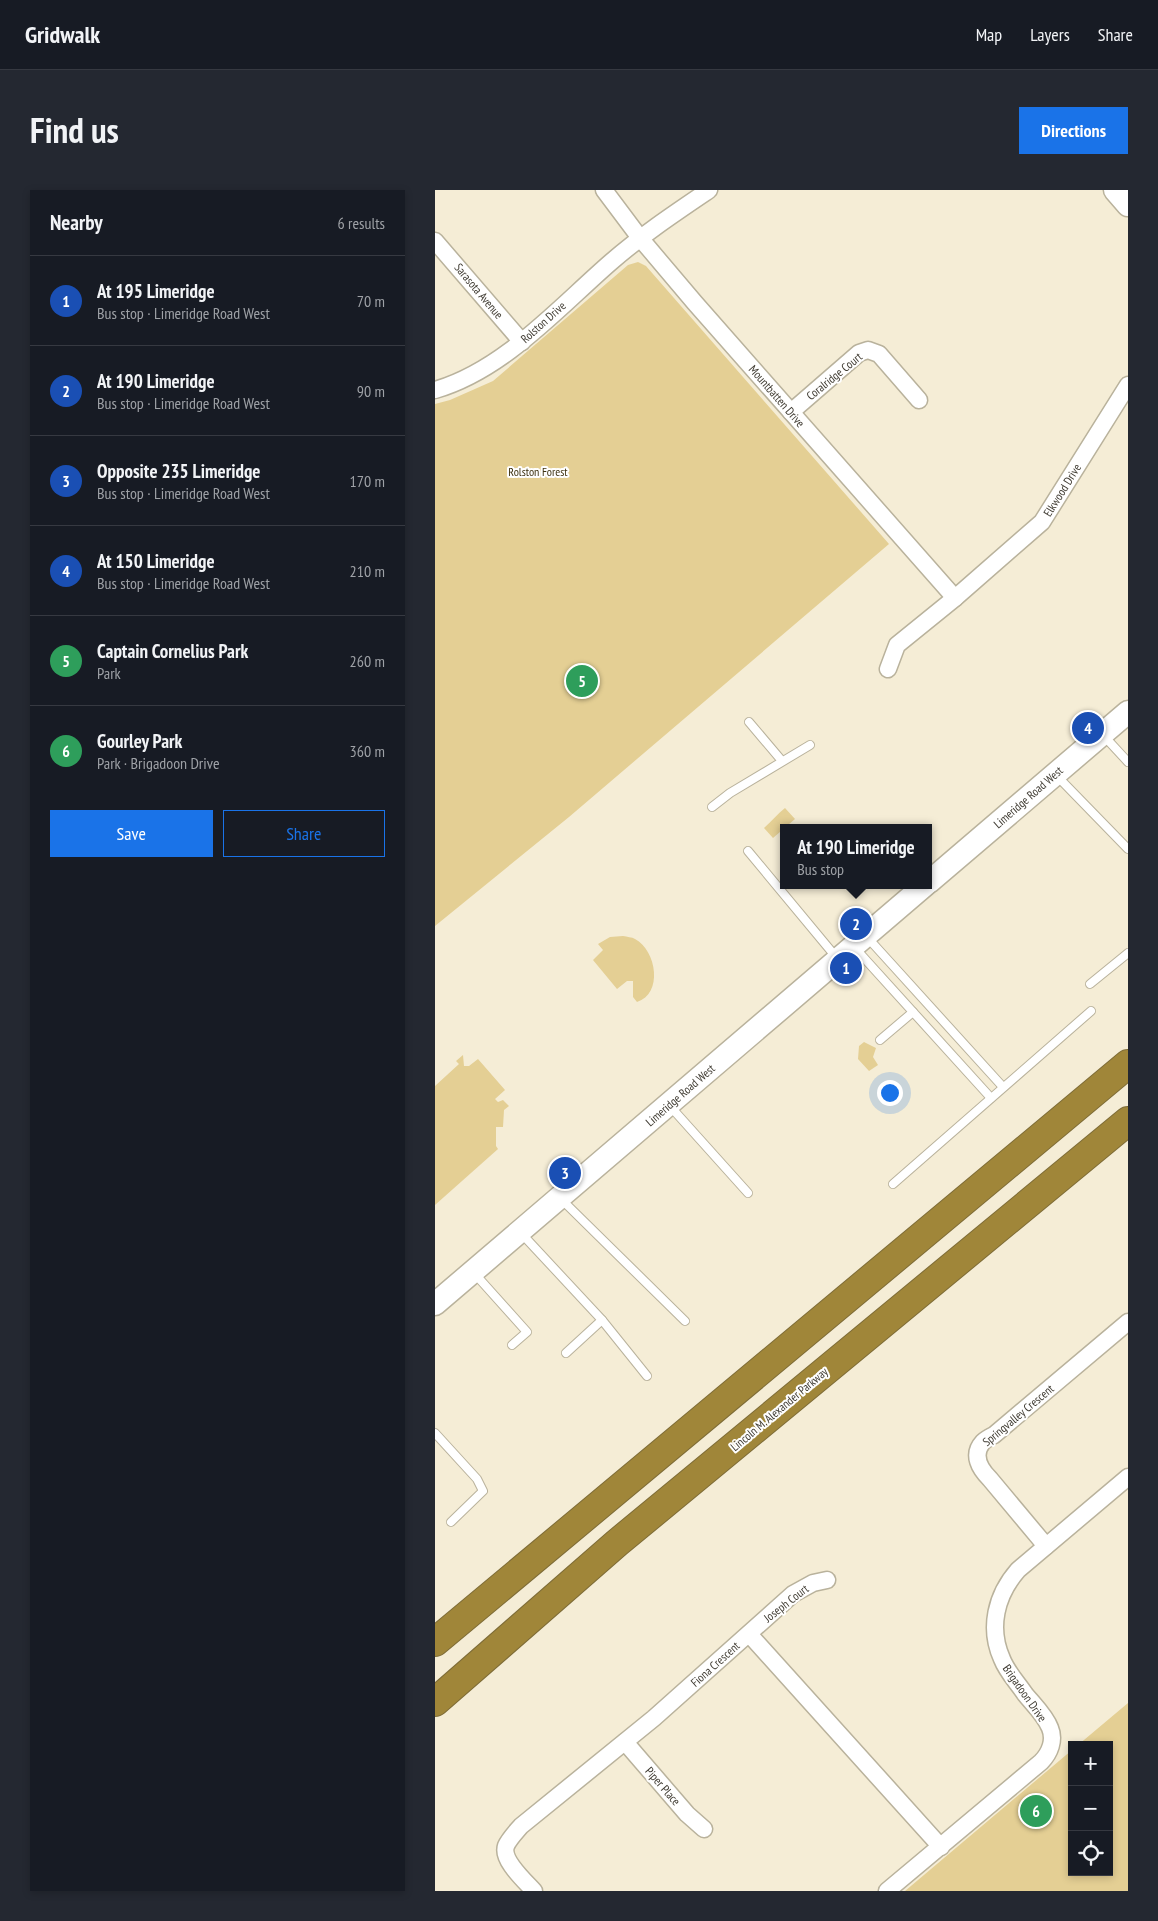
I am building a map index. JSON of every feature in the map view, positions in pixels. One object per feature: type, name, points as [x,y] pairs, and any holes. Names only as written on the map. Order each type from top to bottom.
[{"type":"highway","points":[[435,1642],[1128,1064]]},
{"type":"highway","name":"Lincoln M. Alexander Parkway","points":[[435,1702],[617,1543],[1128,1121]]},
{"type":"street","name":"Mountbatten Drive","points":[[604,190],[640,238],[955,598]]},
{"type":"street","name":"Rolston Drive","points":[[435,390],[482,371],[522,342],[640,238],[709,190]]},
{"type":"street","points":[[1115,190],[1128,205]]},
{"type":"street","name":"Sarasota Avenue","points":[[435,241],[522,342]]},
{"type":"street","name":"Coralridge Court","points":[[791,412],[859,352],[868,350],[879,354],[919,400]]},
{"type":"street","name":"Elkwood Drive","points":[[888,669],[897,645],[955,598],[1042,522],[1128,385]]},
{"type":"street","name":"Limeridge Road West","points":[[932,879],[1128,712]]},
{"type":"street","name":"Limeridge Road West","points":[[435,1304],[920,889]]},
{"type":"street","name":"Springvalley Crescent","points":[[1046,1546],[990,1479],[981,1472],[978,1450],[984,1440],[994,1435],[1128,1322]]},
{"type":"street","name":"Brigadoon Drive","points":[[887,1891],[1041,1762],[1050,1749],[1052,1737],[1048,1724],[1006,1667],[998,1650],[995,1630],[996,1610],[1008,1583],[1018,1570],[1128,1477]]},
{"type":"street","name":"Joseph Court","points":[[749,1634],[799,1590],[813,1583],[827,1580]]},
{"type":"street","name":"Fiona Crescent","points":[[535,1891],[515,1870],[505,1855],[506,1846],[521,1826],[625,1742],[749,1634],[941,1847]]},
{"type":"street","name":"Piper Place","points":[[625,1742],[687,1814],[704,1829]]},
{"type":"lane","points":[[749,722],[782,761]]},
{"type":"lane","points":[[1102,734],[1128,762]]},
{"type":"lane","points":[[712,807],[730,793],[810,745]]},
{"type":"lane","points":[[1055,773],[1128,849]]},
{"type":"lane","points":[[749,851],[780,880]]},
{"type":"lane","points":[[790,889],[1003,1087]]},
{"type":"lane","points":[[852,947],[991,1098]]},
{"type":"lane","points":[[1090,984],[1128,953]]},
{"type":"lane","points":[[893,1184],[1091,1011]]},
{"type":"lane","points":[[880,1040],[913,1012]]},
{"type":"lane","points":[[669,1105],[748,1193]]},
{"type":"lane","points":[[560,1198],[685,1321]]},
{"type":"lane","points":[[520,1231],[602,1320],[647,1376]]},
{"type":"lane","points":[[473,1272],[527,1332],[512,1345]]},
{"type":"lane","points":[[566,1353],[602,1320]]},
{"type":"lane","points":[[435,1433],[477,1480],[483,1491],[451,1522]]},
{"type":"green space","name":"Rolston Forest","points":[[638,262],[646,266],[889,544],[569,817],[435,926],[435,404],[450,400],[493,381],[628,265]]},
{"type":"green space","points":[[785,808],[795,819],[789,824],[780,824],[780,832],[773,838],[764,828]]},
{"type":"green space","points":[[623,936],[634,938],[642,945],[652,962],[654,982],[651,990],[637,1002],[633,997],[633,981],[627,981],[617,989],[593,960],[603,950],[598,944],[610,937]]},
{"type":"green space","points":[[864,1042],[876,1048],[873,1057],[878,1065],[869,1071],[858,1059],[859,1046]]},
{"type":"green space","points":[[463,1055],[464,1066],[469,1066],[478,1059],[505,1090],[495,1099],[498,1102],[503,1100],[509,1106],[504,1110],[503,1127],[496,1127],[496,1146],[498,1149],[435,1205],[435,1086],[459,1064],[456,1061]]},
{"type":"green space","points":[[1128,1703],[1128,1891],[905,1891],[1068,1753],[1068,1876],[1113,1876],[1113,1741],[1083,1741]]},
{"type":"place","name":"Captain Cornelius Park","points":[[582,681]]},
{"type":"place","name":"At 150 Limeridge","points":[[1088,728]]},
{"type":"place","name":"At 190 Limeridge","points":[[856,924]]},
{"type":"place","name":"At 195 Limeridge","points":[[846,968]]},
{"type":"place","name":"Opposite 235 Limeridge","points":[[565,1173]]},
{"type":"place","name":"Gourley Park","points":[[1036,1811]]}]
